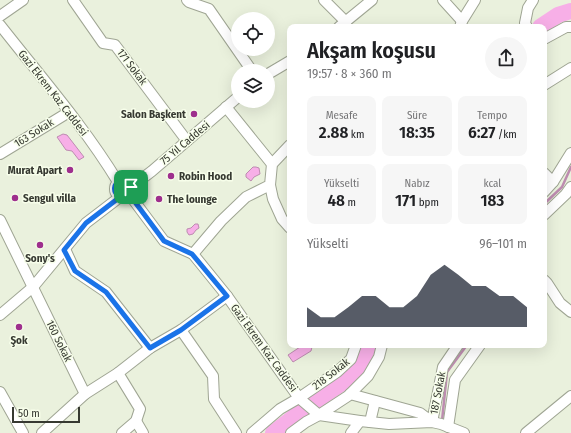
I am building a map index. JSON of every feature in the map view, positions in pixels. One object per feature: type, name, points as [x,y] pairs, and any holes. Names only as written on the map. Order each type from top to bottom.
[{"type":"street","points":[[0,16],[23,0]]},
{"type":"street","name":"171 Sokak","points":[[73,0],[103,43],[115,45],[187,142]]},
{"type":"street","points":[[187,0],[209,9],[247,64]]},
{"type":"street","points":[[324,0],[342,24],[372,0]]},
{"type":"street","points":[[443,0],[461,24],[475,0]]},
{"type":"street","points":[[524,24],[528,8],[533,0]]},
{"type":"street","name":"Gazi Ekrem Kaz Caddesi","points":[[0,25],[68,112],[118,182]]},
{"type":"street","points":[[547,37],[566,27],[571,26]]},
{"type":"street","points":[[275,70],[287,63]]},
{"type":"street","points":[[547,83],[571,68]]},
{"type":"street","name":"75 Yıl Caddesi","points":[[0,315],[33,287],[86,223],[127,192],[231,103]]},
{"type":"street","points":[[226,108],[272,164]]},
{"type":"street","name":"163 Sokak","points":[[0,154],[68,112]]},
{"type":"street","points":[[287,149],[272,164],[270,185],[273,200],[282,219],[287,225]]},
{"type":"street","points":[[547,189],[554,182],[571,153]]},
{"type":"street","points":[[547,176],[554,182]]},
{"type":"street","points":[[121,180],[127,181],[129,183],[127,192],[116,193],[114,191],[115,185],[121,180]]},
{"type":"street","points":[[192,254],[221,221],[246,197],[270,185]]},
{"type":"street","name":"Gazi Ekrem Kaz Caddesi","points":[[127,192],[164,241],[192,254],[227,296],[299,398],[320,415]]},
{"type":"street","points":[[547,212],[569,194]]},
{"type":"street","name":"160 Sokak","points":[[0,220],[85,394]]},
{"type":"street","points":[[64,250],[75,271],[106,292],[150,348]]},
{"type":"street","points":[[547,283],[560,303],[571,312]]},
{"type":"street","points":[[42,433],[85,394],[150,348],[181,330],[227,296]]},
{"type":"street","points":[[181,330],[213,376],[214,399],[236,433]]},
{"type":"street","name":"218 Sokak","points":[[252,433],[280,409],[337,372],[352,359],[354,348]]},
{"type":"street","points":[[292,433],[306,422],[320,415],[350,394],[368,376],[379,357],[381,348]]},
{"type":"street","name":"187 Sokak","points":[[442,426],[443,367],[456,348]]},
{"type":"street","points":[[442,426],[455,380],[478,348]]},
{"type":"street","points":[[118,372],[140,409],[136,421],[122,433]]},
{"type":"street","points":[[0,392],[23,433]]},
{"type":"street","points":[[350,394],[420,413],[442,426],[464,433]]},
{"type":"street","points":[[526,433],[571,396]]},
{"type":"street","points":[[351,433],[365,422],[375,401]]},
{"type":"street","points":[[320,415],[365,422],[389,429],[442,426]]},
{"type":"street","points":[[136,421],[142,433]]},
{"type":"shaded area","points":[[63,134],[67,135],[84,157],[79,160],[72,151],[66,150],[57,137]]},
{"type":"shaded area","points":[[253,167],[259,168],[260,174],[254,177],[251,181],[246,177],[246,174]]},
{"type":"shaded area","points":[[195,224],[198,224],[199,228],[193,234],[189,235],[187,229],[191,228]]},
{"type":"shaded area","points":[[298,348],[312,348],[311,351],[293,362],[288,355]]},
{"type":"waterway","points":[[544,24],[558,15],[571,11]]},
{"type":"waterway","points":[[547,201],[562,187],[571,167]]},
{"type":"waterway","points":[[273,433],[300,412],[354,375],[363,362],[368,348]]},
{"type":"waterway","points":[[442,421],[447,372],[465,348]]},
{"type":"place","name":"Salon Başkent","points":[[194,114]]},
{"type":"place","name":"Murat Apart","points":[[70,170]]},
{"type":"place","name":"Robin Hood","points":[[171,176]]},
{"type":"place","name":"Sengul villa","points":[[15,198]]},
{"type":"place","name":"The lounge","points":[[159,199]]},
{"type":"place","name":"Sony's","points":[[40,245]]},
{"type":"place","name":"Şok","points":[[19,327]]},
{"type":"route","points":[[124,180],[127,181],[131,187],[129,194],[164,241],[192,254],[227,296],[181,330],[150,348],[106,292],[75,271],[64,250],[86,223],[120,197],[114,191],[116,183],[124,180]]}]
